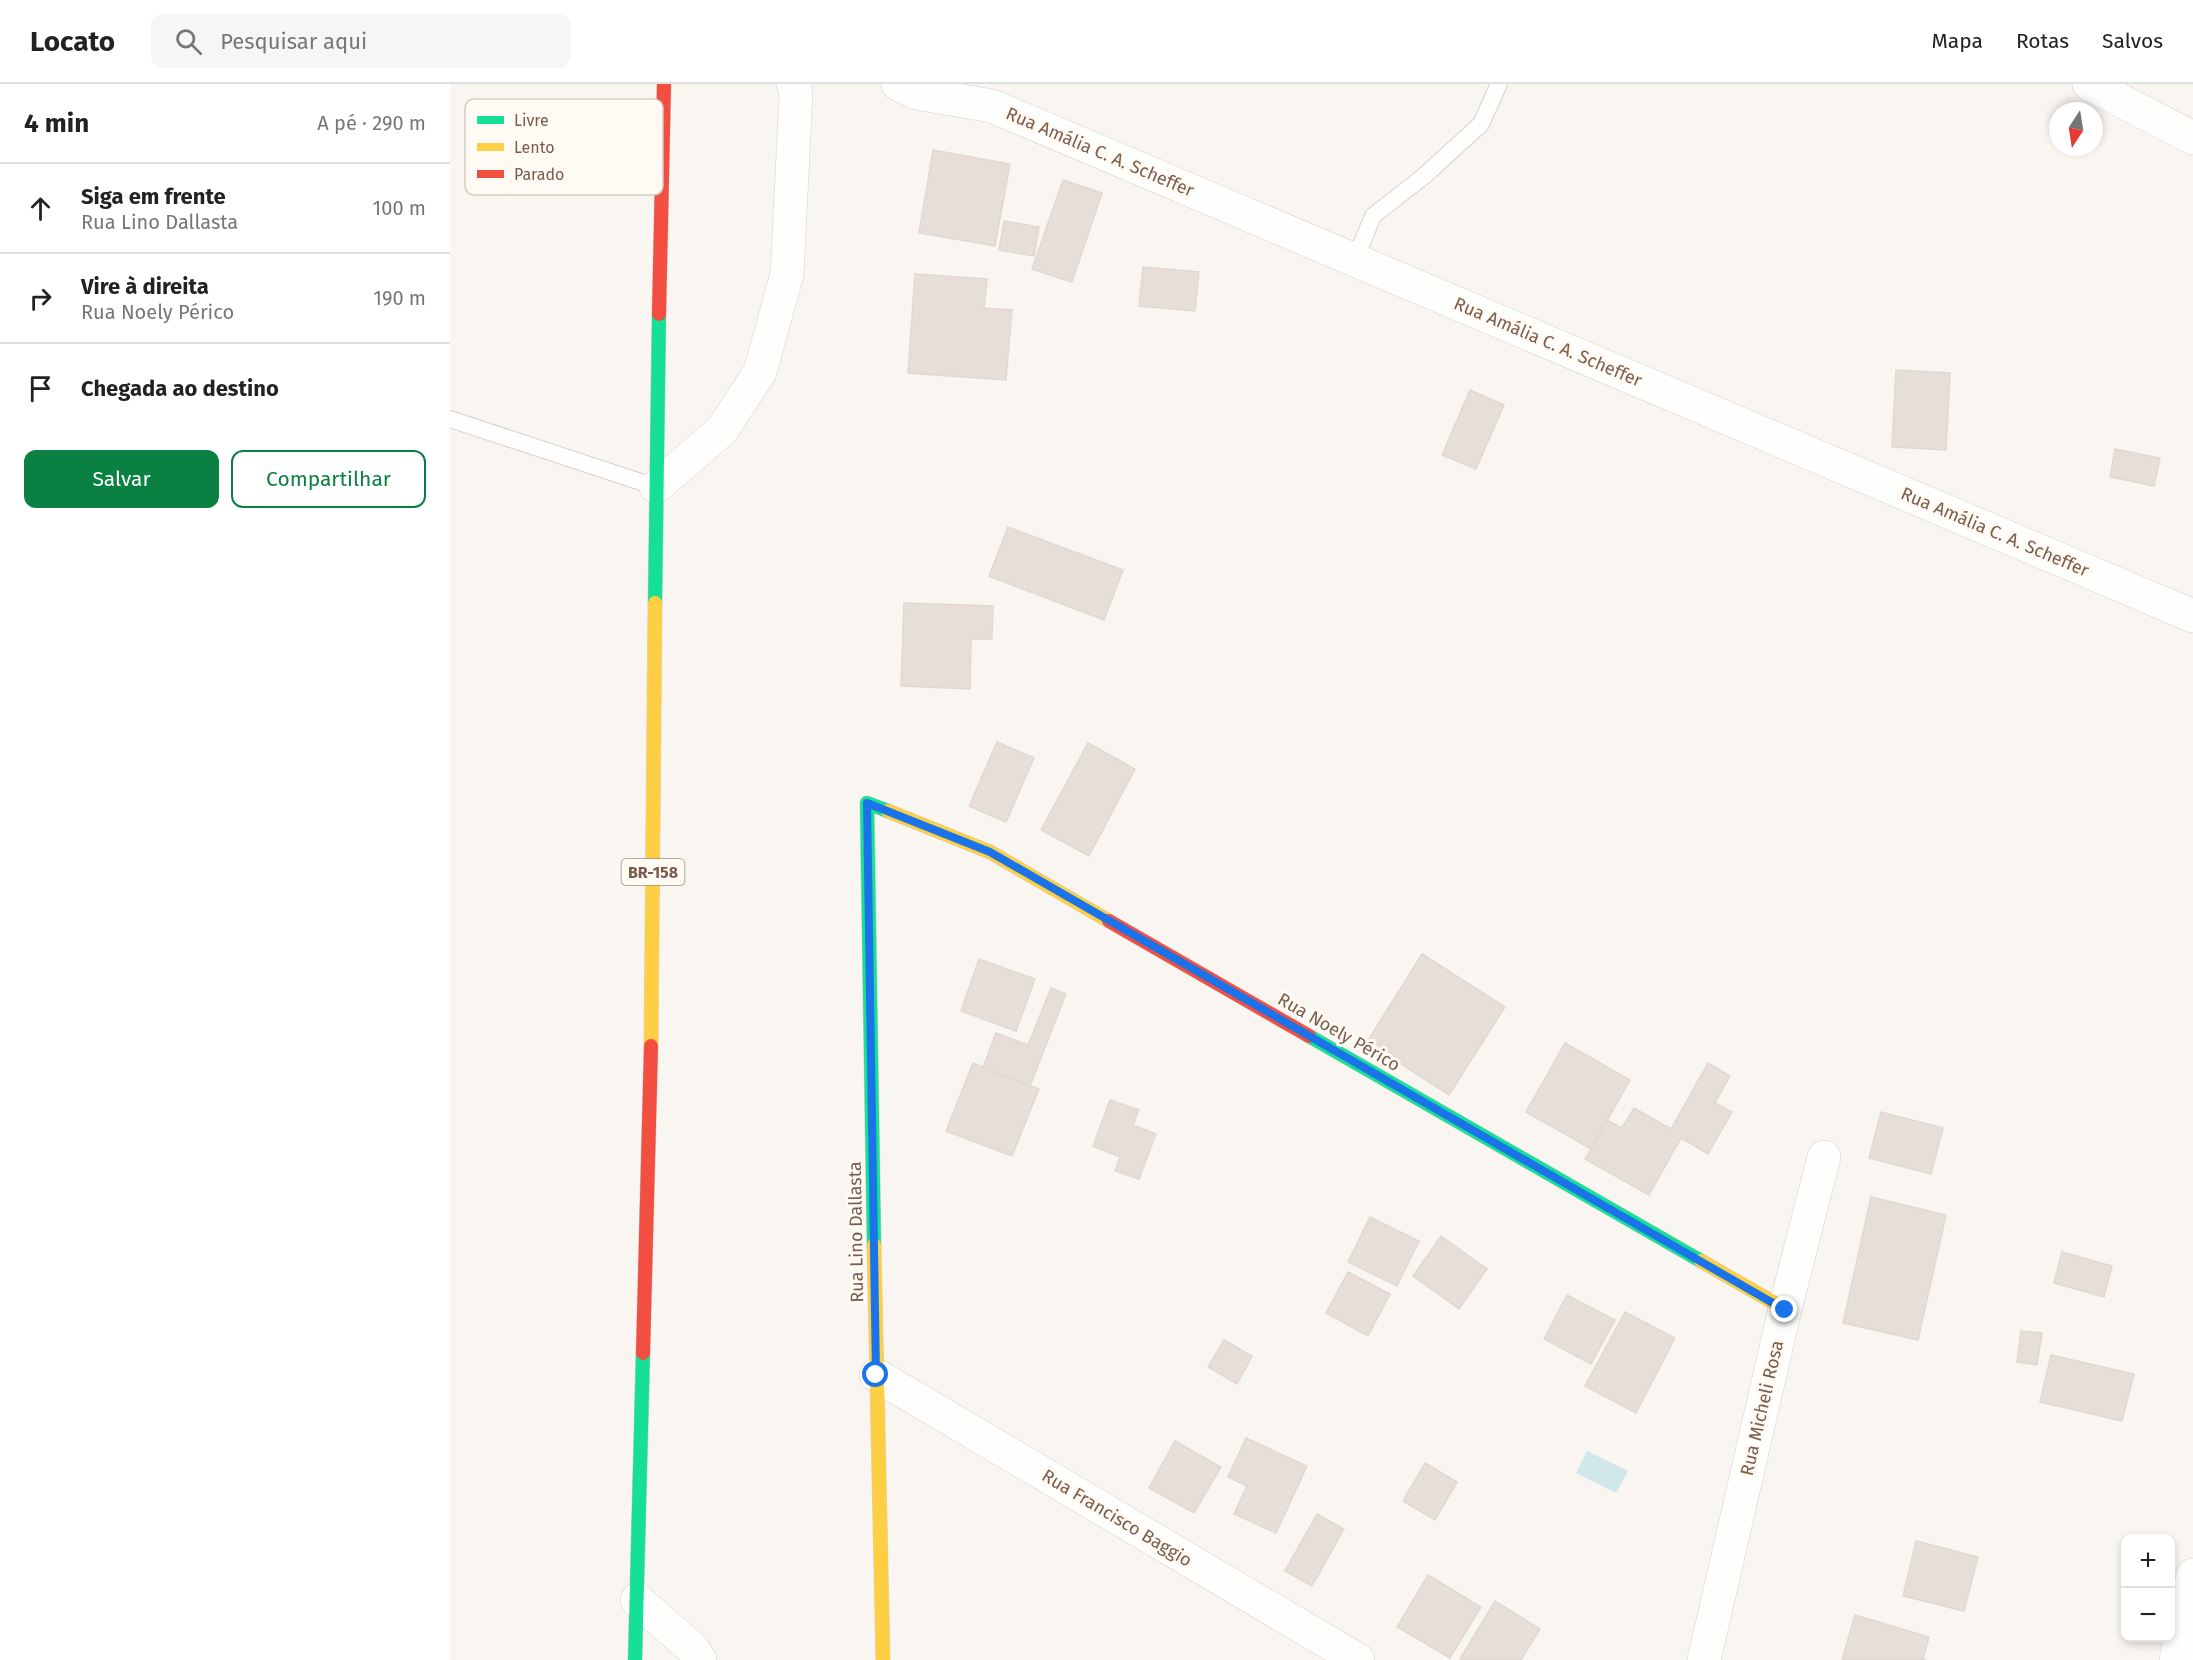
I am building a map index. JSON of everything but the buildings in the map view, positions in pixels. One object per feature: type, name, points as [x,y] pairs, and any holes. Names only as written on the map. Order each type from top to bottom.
[{"type":"main road","name":"BR-158","points":[[663,134],[664,84]]},
{"type":"main road","name":"BR-158","points":[[635,1660],[651,1048],[656,487],[662,195]]},
{"type":"main road","name":"Rua Noely Périco","points":[[867,803],[990,852],[1785,1310]]},
{"type":"main road","name":"Rua Lino Dallasta","points":[[867,803],[883,1660]]},
{"type":"street","points":[[656,487],[722,430],[760,372],[787,274],[796,94],[793,84]]},
{"type":"street","name":"Rua Amália C. A. Scheffer","points":[[898,84],[916,93],[992,106],[2193,616]]},
{"type":"street","points":[[2089,84],[2193,138]]},
{"type":"street","name":"Rua Micheli Rosa","points":[[1704,1660],[1785,1310],[1824,1157]]},
{"type":"street","name":"Rua Francisco Baggio","points":[[876,1375],[1358,1660]]},
{"type":"street","points":[[2176,1660],[2193,1575]]},
{"type":"street","points":[[637,1600],[693,1649],[700,1660]]},
{"type":"lane","points":[[1355,260],[1373,216],[1424,176],[1481,124],[1499,84]]},
{"type":"lane","points":[[450,419],[656,487]]},
{"type":"water","points":[[1587,1451],[1628,1471],[1616,1493],[1576,1473]]},
{"type":"traffic: fast","points":[[655,603],[659,314]]},
{"type":"traffic: fast","points":[[874,1245],[867,803],[888,811]]},
{"type":"traffic: fast","points":[[1309,1036],[1701,1261]]},
{"type":"traffic: fast","points":[[635,1660],[643,1353]]},
{"type":"traffic: slow","points":[[651,1046],[655,603]]},
{"type":"traffic: slow","points":[[888,811],[990,852],[1109,921]]},
{"type":"traffic: slow","points":[[874,1245],[883,1660]]},
{"type":"traffic: slow","points":[[1701,1261],[1785,1309]]},
{"type":"traffic: jam","points":[[663,130],[664,84]]},
{"type":"traffic: jam","points":[[659,314],[662,195]]},
{"type":"traffic: jam","points":[[1109,921],[1309,1036]]},
{"type":"traffic: jam","points":[[643,1353],[651,1046]]},
{"type":"route","points":[[876,1375],[867,803],[990,852],[1785,1310]]}]
